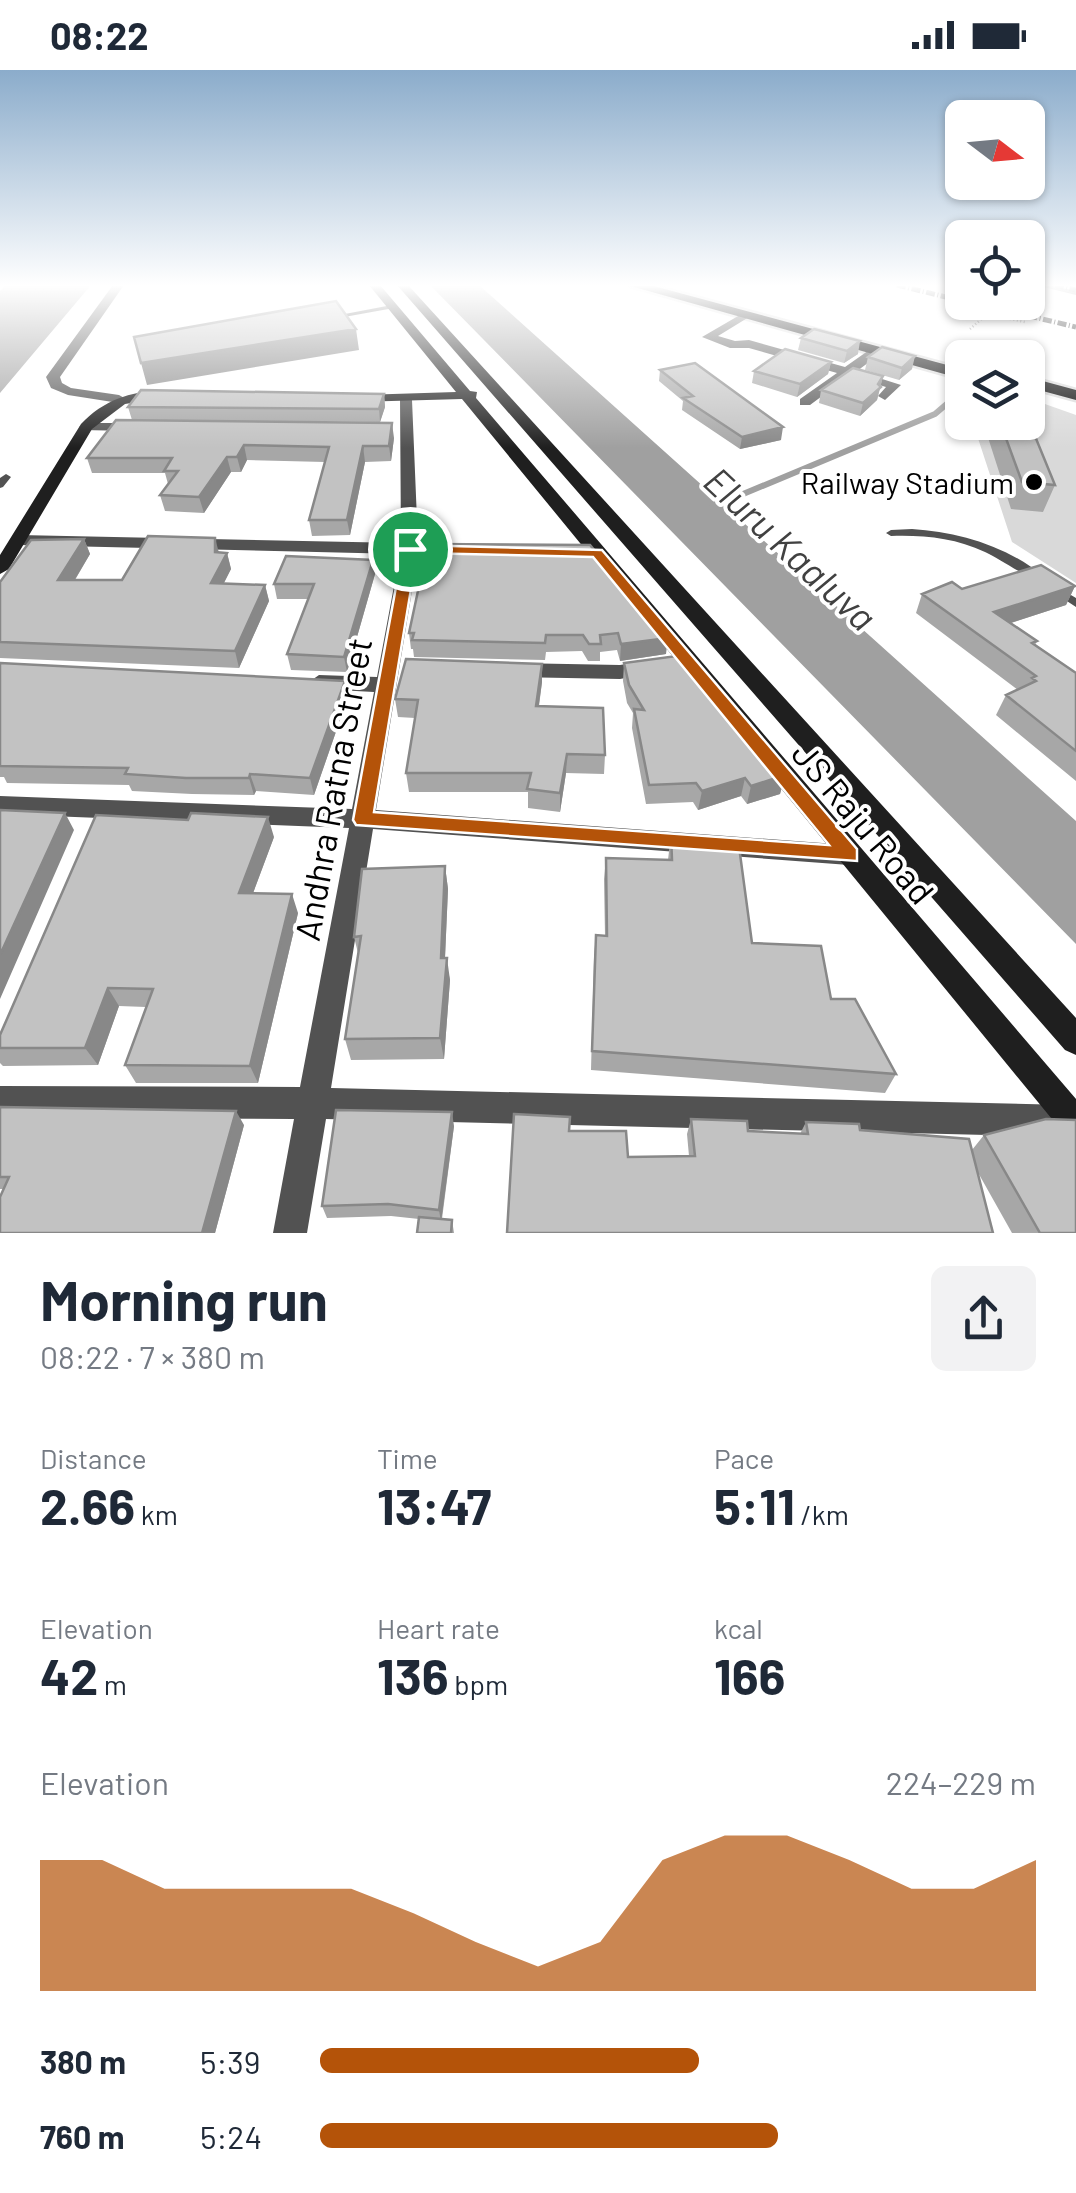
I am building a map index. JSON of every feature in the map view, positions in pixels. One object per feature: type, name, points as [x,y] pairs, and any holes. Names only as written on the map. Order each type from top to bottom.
[{"type":"main road","points":[[833,339],[945,369]]},
{"type":"main road","points":[[866,339],[945,360]]},
{"type":"main road","points":[[1045,387],[1076,395]]},
{"type":"main road","points":[[1045,396],[1076,404]]},
{"type":"street","points":[[79,339],[52,376],[56,386],[119,399],[169,394]]},
{"type":"street","name":"JS Raju Road","points":[[418,339],[588,552],[688,662],[1075,1122]]},
{"type":"street","name":"JS Raju Road","points":[[451,339],[1076,1040]]},
{"type":"street","points":[[715,339],[737,346],[749,344],[894,385],[885,396]]},
{"type":"street","points":[[805,402],[876,351]]},
{"type":"street","points":[[346,398],[405,400],[498,392]]},
{"type":"street","points":[[0,569],[86,427],[102,409],[119,399]]},
{"type":"street","name":"Andhra Ratna Street","points":[[290,1233],[363,820],[393,674],[410,549],[405,400]]},
{"type":"street","points":[[86,427],[143,428]]},
{"type":"street","points":[[388,430],[406,430]]},
{"type":"street","points":[[19,540],[448,550]]},
{"type":"street","points":[[501,670],[620,672],[688,662]]},
{"type":"street","points":[[290,681],[393,674]]},
{"type":"street","points":[[0,805],[363,820],[850,855]]},
{"type":"street","points":[[86,843],[101,807]]},
{"type":"street","points":[[0,1102],[315,1103],[1075,1122]]},
{"type":"lane","points":[[891,534],[932,532],[975,541],[1076,603]]},
{"type":"shaded area","points":[[0,339],[45,339],[0,393]]},
{"type":"shaded area","points":[[483,339],[539,339],[1076,821],[1076,944]]},
{"type":"shaded area","name":"Railway Stadium","points":[[1045,404],[1076,415],[1076,583],[1012,542],[979,440],[1045,440]]},
{"type":"building","points":[[135,339],[291,339],[141,363]]},
{"type":"building","points":[[806,339],[860,341],[847,351]]},
{"type":"building","points":[[882,347],[915,356],[902,368],[868,357]]},
{"type":"building","points":[[785,349],[831,362],[800,384],[754,371]]},
{"type":"building","points":[[695,363],[783,427],[742,437],[683,398],[693,396],[660,370]]},
{"type":"building","points":[[853,368],[883,376],[878,384],[881,387],[863,403],[821,390]]},
{"type":"building","points":[[141,390],[384,394],[379,409],[128,407]]},
{"type":"building","points":[[116,420],[392,423],[389,446],[363,446],[347,520],[309,520],[329,447],[244,445],[237,457],[227,457],[199,497],[160,495],[178,471],[164,471],[172,458],[87,458]]},
{"type":"building","points":[[1007,440],[1037,440],[1055,485],[1022,482]]},
{"type":"building","points":[[148,536],[215,538],[215,552],[227,553],[211,583],[265,585],[235,651],[0,642],[0,582],[31,540],[84,539],[58,580],[122,580]]},
{"type":"building","points":[[428,544],[590,545],[668,638],[621,644],[618,633],[600,635],[601,644],[589,644],[583,635],[546,635],[545,643],[412,640],[414,633],[409,633]]},
{"type":"building","points":[[286,556],[373,560],[344,657],[287,654],[314,584],[274,584]]},
{"type":"building","points":[[1041,565],[1075,586],[994,612],[1076,673],[1076,751],[1006,695],[1036,681],[1032,678],[1036,676],[922,594],[952,582],[962,589]]},
{"type":"building","points":[[684,655],[742,732],[748,731],[785,775],[751,786],[745,778],[702,791],[696,783],[649,785],[634,709],[644,710],[629,685],[624,663]]},
{"type":"building","points":[[406,659],[542,664],[536,706],[603,708],[605,755],[567,754],[560,793],[527,789],[531,773],[406,773],[418,700],[395,699]]},
{"type":"building","points":[[0,663],[345,681],[310,778],[250,774],[249,778],[186,778],[125,774],[128,768],[0,766]]},
{"type":"building","points":[[0,810],[65,813],[0,955]]},
{"type":"building","points":[[191,813],[268,817],[239,893],[292,894],[250,1066],[125,1065],[153,989],[108,988],[85,1048],[0,1048],[0,1035],[96,815],[188,820]]},
{"type":"building","points":[[671,834],[738,839],[752,943],[821,946],[831,999],[855,999],[896,1074],[592,1051],[596,935],[607,936],[606,858],[672,860]]},
{"type":"building","points":[[445,866],[441,958],[447,958],[440,1038],[345,1039],[361,936],[354,937],[362,869]]},
{"type":"building","points":[[0,1107],[236,1111],[202,1233],[0,1233],[0,1197],[9,1177],[0,1177]]},
{"type":"building","points":[[336,1110],[452,1112],[439,1210],[388,1204],[322,1206]]},
{"type":"building","points":[[514,1114],[570,1117],[569,1131],[626,1131],[628,1157],[695,1156],[691,1119],[747,1121],[748,1131],[808,1134],[806,1122],[859,1124],[860,1130],[969,1139],[993,1233],[507,1233]]},
{"type":"building","points":[[1046,1119],[1076,1120],[1076,1233],[1040,1233],[984,1135]]},
{"type":"building","points":[[419,1217],[452,1220],[451,1233],[417,1233]]},
{"type":"waterway","name":"Eluru Kaaluva","points":[[712,507],[935,414],[945,405]]},
{"type":"place","name":"Railway Stadium","points":[[1034,482]]},
{"type":"route","points":[[410,549],[597,553],[850,855],[363,820],[410,549]]}]
